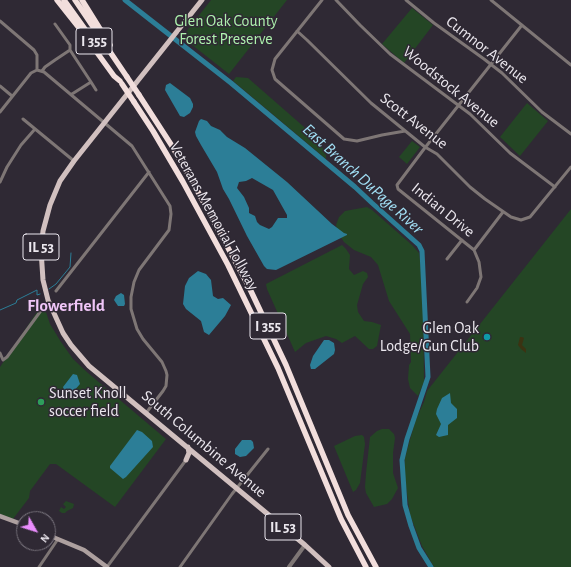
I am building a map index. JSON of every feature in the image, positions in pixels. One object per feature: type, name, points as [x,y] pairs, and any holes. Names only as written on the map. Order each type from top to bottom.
[{"type":"highway","points":[[57,0],[114,76],[121,82]]},
{"type":"highway","name":"Veterans Memorial Tollway","points":[[64,0],[153,131],[183,182],[228,265],[278,368],[341,519],[366,567]]},
{"type":"highway","name":"Veterans Memorial Tollway","points":[[75,0],[139,95],[186,171],[245,280],[286,365],[348,515],[376,567]]},
{"type":"highway","points":[[82,0],[109,42],[120,67]]},
{"type":"main road","name":"IL 53","points":[[105,122],[202,0]]},
{"type":"main road","name":"South Columbine Avenue","points":[[105,122],[64,175],[54,193],[44,224],[41,243],[43,280],[48,300],[63,333],[81,357],[97,373],[188,447],[329,567]]},
{"type":"main road","points":[[186,460],[189,453],[188,447]]},
{"type":"main road","points":[[186,460],[197,455]]},
{"type":"main road","points":[[0,516],[16,522]]},
{"type":"main road","points":[[58,540],[84,550],[107,567]]},
{"type":"street","points":[[322,0],[275,59],[272,70],[273,75],[344,139],[357,141],[405,131]]},
{"type":"street","name":"Woodstock Avenue","points":[[336,0],[380,45],[413,72],[458,105],[480,123],[510,153],[555,187]]},
{"type":"street","name":"Cumnor Avenue","points":[[406,0],[434,23],[491,64],[509,79],[542,112],[571,134]]},
{"type":"street","points":[[491,0],[571,65]]},
{"type":"street","points":[[0,21],[34,50],[37,55],[37,70]]},
{"type":"street","points":[[55,24],[70,45],[70,50],[96,90]]},
{"type":"street","points":[[425,147],[522,25]]},
{"type":"street","name":"Scott Avenue","points":[[297,31],[371,103],[425,147],[440,157],[470,187],[514,219],[528,219],[555,187]]},
{"type":"street","points":[[42,71],[70,50]]},
{"type":"street","points":[[0,112],[31,73],[37,70],[42,71],[72,94],[132,146],[168,203],[171,214],[170,226],[167,234],[139,270],[131,292],[131,309],[135,324],[143,339],[162,362],[167,375],[164,390],[146,412]]},
{"type":"street","points":[[72,94],[91,82]]},
{"type":"street","points":[[0,86],[12,96]]},
{"type":"street","points":[[23,119],[74,161]]},
{"type":"street","points":[[0,182],[7,167],[21,145],[35,129]]},
{"type":"street","name":"Indian Drive","points":[[425,147],[399,181],[397,185],[398,189],[474,250]]},
{"type":"street","points":[[555,187],[571,167]]},
{"type":"street","points":[[56,291],[149,172]]},
{"type":"street","points":[[467,302],[477,288],[480,277],[479,262],[474,250],[503,212]]},
{"type":"street","points":[[447,259],[462,240]]},
{"type":"street","points":[[0,353],[3,360],[7,357],[48,300]]},
{"type":"street","points":[[180,567],[236,488],[268,449]]},
{"type":"street","points":[[107,567],[186,460]]},
{"type":"street","points":[[39,567],[58,540]]},
{"type":"street","points":[[289,567],[305,545]]},
{"type":"green space","name":"Glen Oak County Forest Preserve","points":[[211,0],[287,0],[229,74],[182,37]]},
{"type":"green space","points":[[412,8],[433,25],[404,63],[382,44]]},
{"type":"green space","points":[[236,77],[248,78],[319,140],[326,155],[326,159],[233,81]]},
{"type":"green space","points":[[527,103],[548,121],[520,156],[500,137]]},
{"type":"green space","points":[[412,141],[420,147],[407,164],[399,157]]},
{"type":"green space","points":[[367,207],[412,245],[419,253],[423,283],[424,382],[418,396],[410,388],[408,379],[409,365],[411,362],[410,334],[389,301],[378,265],[371,257],[354,250],[344,242],[338,233],[336,225],[339,217],[345,211]]},
{"type":"green space","points":[[571,209],[571,567],[434,567],[422,546],[410,515],[404,472],[405,458],[416,419],[424,402],[427,391]]},
{"type":"green space","points":[[342,245],[350,255],[349,269],[354,275],[363,271],[367,273],[368,277],[363,284],[357,305],[358,312],[364,321],[381,325],[377,346],[373,349],[369,349],[355,336],[342,343],[336,339],[326,336],[306,343],[295,352],[266,284]]},
{"type":"green space","points":[[43,303],[50,324],[73,359],[166,439],[115,507],[56,464],[50,464],[30,491],[29,498],[19,511],[16,511],[16,515],[13,519],[0,514],[0,367]]},
{"type":"green space","points":[[382,429],[389,429],[394,434],[393,473],[398,488],[392,499],[387,504],[374,507],[366,493],[366,473],[370,437]]},
{"type":"green space","points":[[362,435],[364,437],[365,444],[360,483],[353,492],[334,446],[355,436]]},
{"type":"green space","points":[[66,501],[74,504],[73,508],[65,513],[62,513],[59,511],[61,507],[64,509],[66,507],[63,504]]},
{"type":"sand","points":[[520,337],[524,338],[522,345],[526,349],[526,353],[518,345]]},
{"type":"water","points":[[170,83],[190,98],[193,104],[190,113],[184,117],[180,116],[165,90],[166,85]]},
{"type":"water","points":[[201,119],[207,121],[211,126],[220,130],[227,137],[245,148],[287,182],[332,224],[347,235],[276,270],[267,269],[247,236],[223,189],[217,172],[196,136],[195,132]],"holes":[[[252,178],[273,190],[287,215],[287,218],[278,218],[269,229],[260,225],[255,216],[249,213],[249,208],[244,197],[237,188],[239,182]]]},
{"type":"water","points":[[198,271],[206,274],[211,280],[213,296],[218,299],[223,298],[231,305],[225,316],[209,335],[204,332],[201,321],[186,309],[183,304],[185,286],[189,278]]},
{"type":"water","points":[[121,293],[124,295],[125,304],[124,306],[118,306],[114,300],[116,296]]},
{"type":"water","points":[[324,340],[329,340],[334,343],[334,354],[315,369],[311,369],[310,365],[313,356]]},
{"type":"water","points":[[73,374],[77,375],[80,384],[73,392],[64,391],[63,387]]},
{"type":"water","points":[[450,393],[451,403],[457,409],[457,418],[448,425],[448,435],[439,437],[436,435],[441,424],[436,414],[437,409],[442,398]]},
{"type":"water","points":[[137,430],[142,432],[152,441],[153,447],[123,479],[110,468],[110,466]]},
{"type":"water","points":[[242,440],[251,440],[254,448],[246,456],[240,457],[235,454],[235,449]]},
{"type":"waterway","name":"East Branch DuPage River","points":[[125,0],[231,83],[355,187],[419,245],[422,251],[428,377],[407,439],[402,460],[405,505],[419,548],[431,567]]},
{"type":"waterway","points":[[49,289],[56,284],[70,267],[71,253]]},
{"type":"waterway","points":[[0,310],[16,303],[17,300],[37,290],[37,295],[40,294]]},
{"type":"place","name":"Glen Oak Lodge/Gun Club","points":[[487,337]]},
{"type":"place","name":"Sunset Knoll soccer field","points":[[41,402]]},
{"type":"district","name":"Flowerfield","points":[[66,306]]}]
